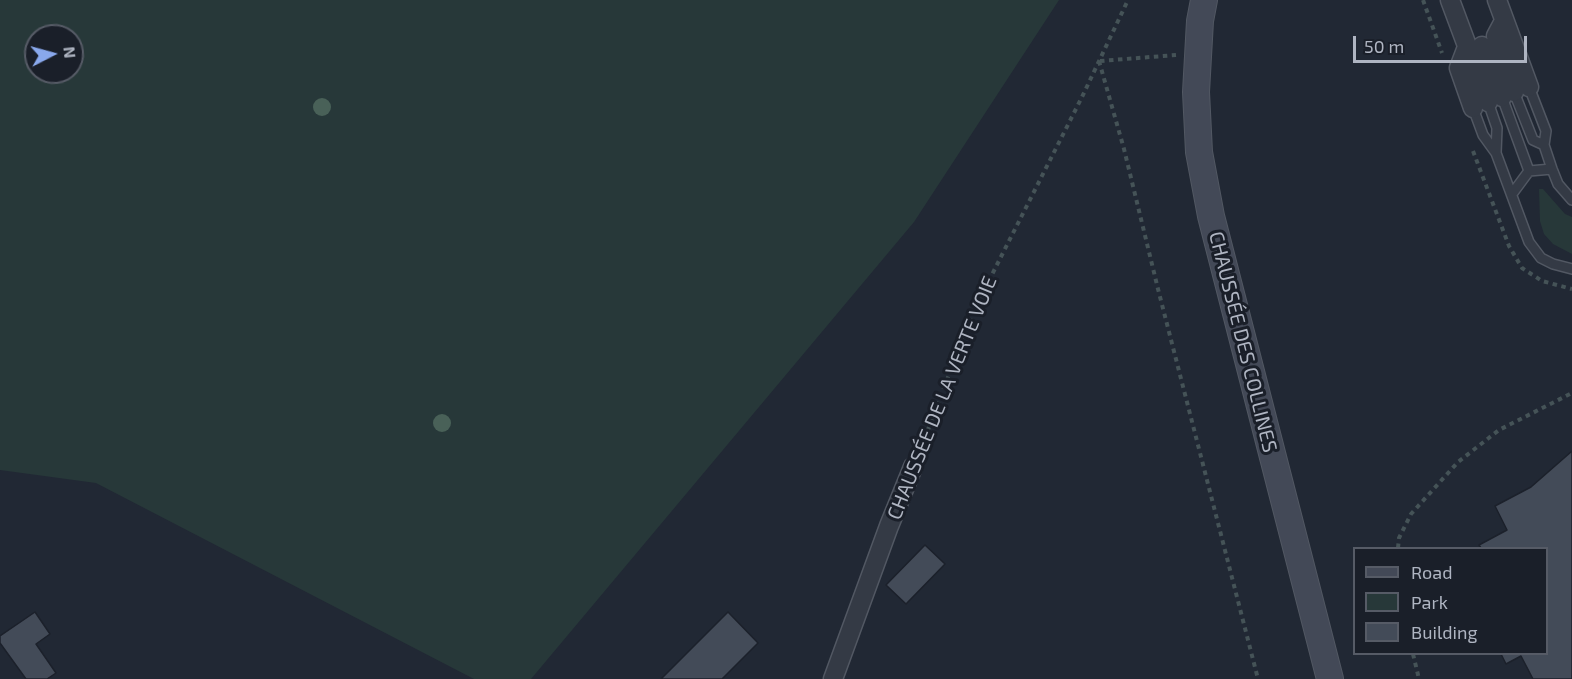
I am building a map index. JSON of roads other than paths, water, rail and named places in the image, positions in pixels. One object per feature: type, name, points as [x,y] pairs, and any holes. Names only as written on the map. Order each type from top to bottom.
[{"type":"main road","name":"CHAUSSÉE DES COLLINES","points":[[1204,0],[1196,92],[1199,152],[1211,216],[1330,679]]},
{"type":"street","points":[[1450,0],[1487,37],[1501,97]]},
{"type":"street","points":[[1497,0],[1487,37],[1459,68],[1501,97]]},
{"type":"street","points":[[1487,37],[1501,97]]},
{"type":"street","name":"CHAUSSÉE DE LA VERTE VOIE","points":[[833,679],[889,526],[914,468]]},
{"type":"lane","points":[[1501,97],[1533,140],[1544,145]]},
{"type":"lane","points":[[1501,97],[1546,131],[1544,145],[1552,169],[1558,184],[1572,200]]},
{"type":"lane","points":[[1496,153],[1501,97]]},
{"type":"lane","points":[[1501,97],[1483,135],[1496,153],[1529,242],[1541,258],[1572,269]]},
{"type":"lane","points":[[1501,97],[1529,171]]},
{"type":"lane","points":[[1512,194],[1529,171],[1552,169]]}]
